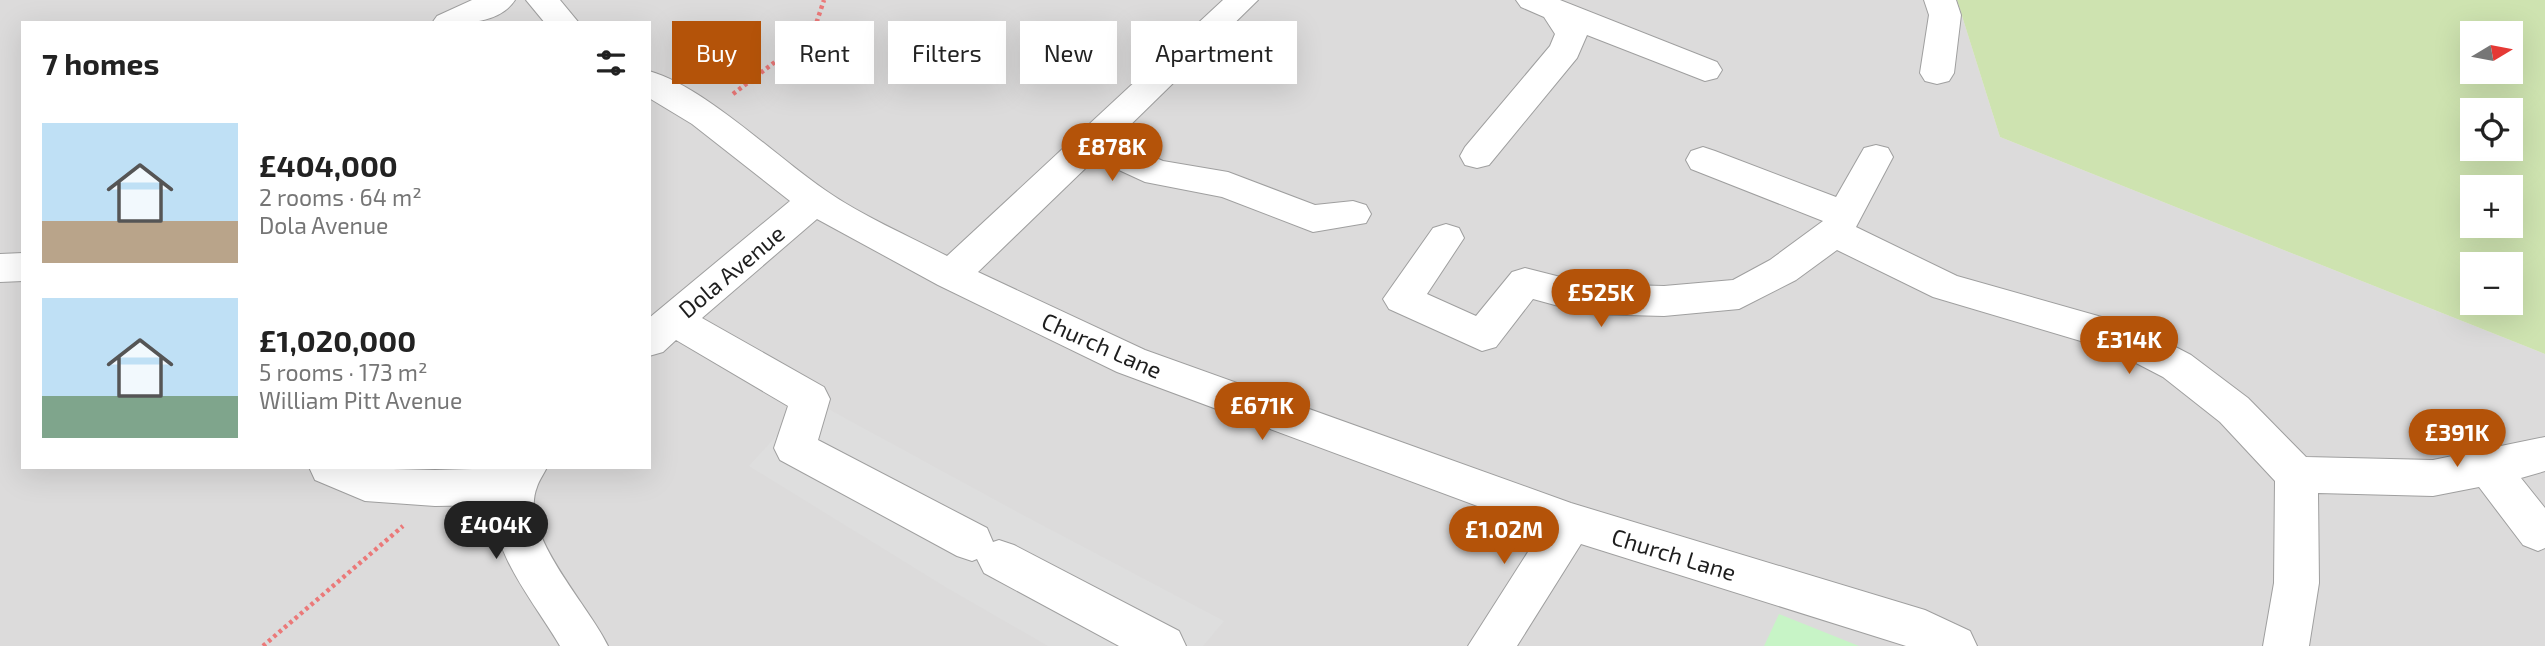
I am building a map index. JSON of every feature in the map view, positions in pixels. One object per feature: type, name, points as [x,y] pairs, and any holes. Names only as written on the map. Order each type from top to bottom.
[{"type":"street","points":[[452,21],[499,0]]},
{"type":"street","points":[[542,0],[561,21]]},
{"type":"street","points":[[951,275],[1242,0]]},
{"type":"street","points":[[1937,73],[1945,15],[1940,0]]},
{"type":"street","points":[[1544,5],[1705,70]]},
{"type":"street","points":[[1477,156],[1565,50],[1571,34],[1544,5]]},
{"type":"street","name":"Church Lane","points":[[651,83],[704,116],[814,201],[951,275],[1131,361],[1571,522],[1925,631],[1954,646]]},
{"type":"street","points":[[1090,143],[1157,173],[1228,185],[1313,219],[1353,214]]},
{"type":"street","points":[[1446,238],[1402,299],[1482,336],[1525,282],[1588,299],[1664,301],[1739,294],[1783,270],[1840,224],[1876,157]]},
{"type":"street","points":[[1703,160],[1840,224],[1946,287],[2123,338],[2177,366],[2234,411],[2296,475],[2298,556],[2291,630],[2286,646]]},
{"type":"street","name":"Dola Avenue","points":[[661,330],[814,201]]},
{"type":"street","points":[[0,268],[21,267]]},
{"type":"street","points":[[661,330],[810,399],[795,449],[1163,646]]},
{"type":"street","points":[[2296,475],[2432,478],[2545,454]]},
{"type":"street","points":[[2489,468],[2538,532]]},
{"type":"street","points":[[334,469],[365,483],[435,488],[521,477],[515,527],[537,575],[585,646]]},
{"type":"street","points":[[1491,646],[1571,522]]},
{"type":"path","points":[[704,116],[813,33],[824,0]]},
{"type":"path","points":[[263,646],[413,517],[435,488]]},
{"type":"shaded area","points":[[0,0],[1957,0],[2000,137],[2545,354],[2545,646],[0,646]]},
{"type":"shaded area","points":[[810,399],[1224,621],[1203,646],[1048,646],[949,589],[749,466]]},
{"type":"green space","points":[[1957,0],[2545,0],[2545,354],[2000,137]]},
{"type":"green space","points":[[1779,614],[1859,646],[1764,646]]}]
